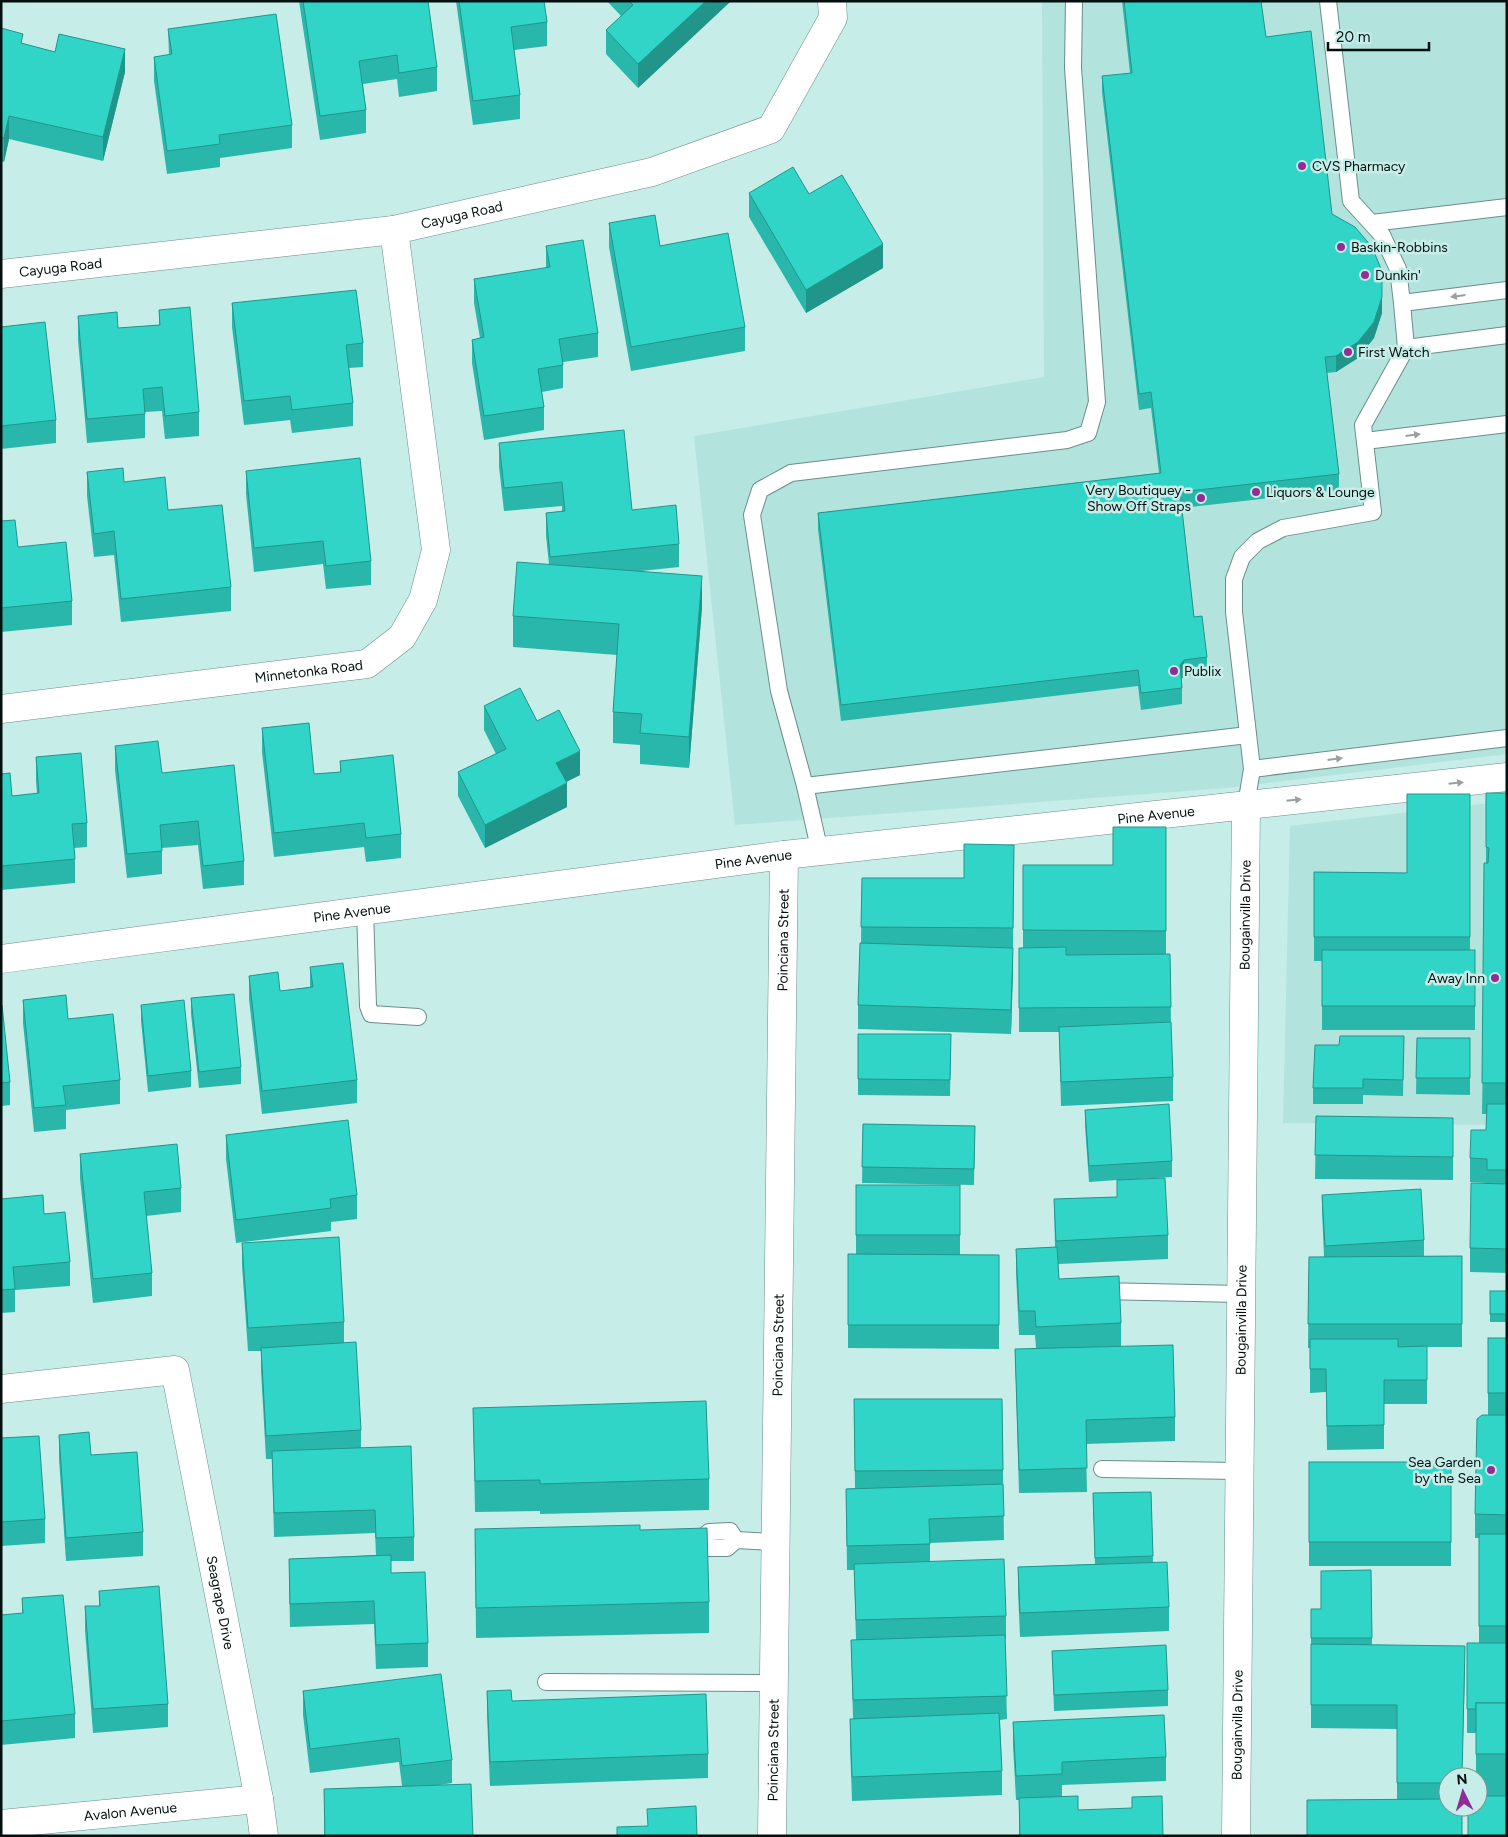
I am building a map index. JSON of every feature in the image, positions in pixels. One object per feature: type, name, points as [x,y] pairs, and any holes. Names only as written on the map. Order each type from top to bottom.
[{"type":"street","name":"Cayuga Road","points":[[1,274],[394,230],[652,172],[771,129],[833,18],[832,1]]},
{"type":"street","name":"Minnetonka Road","points":[[1,709],[367,664],[402,637],[423,600],[436,550],[394,230]]},
{"type":"street","name":"Pine Avenue","points":[[1,958],[784,855],[1507,777]]},
{"type":"street","name":"Bougainvilla Drive","points":[[1236,1836],[1246,805]]},
{"type":"street","name":"Poinciana Street","points":[[772,1836],[784,855]]},
{"type":"street","name":"Seagrape Drive","points":[[1,1389],[175,1370],[259,1799],[264,1836]]},
{"type":"street","name":"Avalon Avenue","points":[[1,1824],[259,1799]]},
{"type":"lane","points":[[820,852],[805,786],[779,691],[752,515],[760,490],[791,474],[1067,440],[1088,433],[1096,402],[1073,68],[1074,1]]},
{"type":"lane","points":[[1246,805],[1252,769],[1234,612],[1234,579],[1242,557],[1258,541],[1283,528],[1373,512],[1363,425],[1406,348],[1398,269],[1382,235],[1351,201],[1328,1]]},
{"type":"lane","points":[[1372,223],[1507,207]]},
{"type":"lane","points":[[1402,303],[1507,290]]},
{"type":"lane","points":[[1406,348],[1507,335]]},
{"type":"lane","points":[[1365,441],[1507,424]]},
{"type":"lane","points":[[805,786],[1248,736]]},
{"type":"lane","points":[[1252,769],[1507,738]]},
{"type":"lane","points":[[365,909],[368,1006],[370,1014],[418,1017]]},
{"type":"lane","points":[[1089,1291],[1241,1294]]},
{"type":"lane","points":[[1102,1469],[1239,1471]]},
{"type":"lane","points":[[680,1540],[699,1540],[709,1532],[730,1531],[736,1540],[776,1542]]},
{"type":"lane","points":[[546,1682],[774,1683]]},
{"type":"shaded area","points":[[1042,1],[1507,1],[1507,754],[1226,788],[735,825],[694,436],[1044,377]]},
{"type":"shaded area","points":[[1507,801],[1507,1125],[1283,1123],[1290,826]]},
{"type":"building","points":[[303,1],[428,1],[437,67],[399,73],[397,55],[359,61],[366,110],[320,116]]},
{"type":"building","points":[[459,1],[544,1],[547,22],[511,27],[520,95],[473,101]]},
{"type":"building","points":[[629,1],[706,1],[638,64],[606,30],[633,5]]},
{"type":"building","points":[[1124,1],[1261,1],[1266,37],[1311,31],[1332,214],[1355,227],[1372,247],[1382,271],[1382,297],[1374,322],[1358,342],[1336,356],[1325,357],[1339,474],[1180,492],[1194,617],[1202,616],[1207,657],[1184,660],[1180,665],[1182,688],[1141,693],[1138,670],[841,705],[818,513],[1161,473],[1151,392],[1139,394],[1102,76],[1132,73]]},
{"type":"building","points":[[276,14],[292,125],[219,135],[220,144],[167,151],[154,57],[172,54],[168,29]]},
{"type":"building","points":[[1,28],[23,34],[21,43],[55,52],[59,34],[125,49],[103,137],[9,116],[4,138],[1,137]]},
{"type":"building","points":[[793,167],[809,194],[842,175],[883,244],[806,290],[749,193]]},
{"type":"building","points":[[655,215],[660,246],[728,233],[745,327],[631,347],[609,223]]},
{"type":"building","points":[[583,240],[598,333],[559,339],[563,365],[538,369],[544,407],[484,416],[472,340],[484,337],[474,279],[550,267],[546,246]]},
{"type":"building","points":[[356,290],[363,343],[346,345],[353,403],[292,410],[290,396],[244,401],[232,303]]},
{"type":"building","points":[[190,307],[199,412],[165,416],[162,387],[143,389],[145,414],[87,419],[78,316],[117,312],[118,328],[160,325],[159,310]]},
{"type":"building","points":[[45,322],[56,420],[1,426],[1,327]]},
{"type":"building","points":[[624,430],[632,510],[676,505],[679,544],[550,557],[546,513],[565,511],[562,482],[504,488],[499,443]]},
{"type":"building","points":[[360,458],[371,561],[326,566],[323,541],[254,548],[246,471]]},
{"type":"building","points":[[123,468],[124,482],[165,477],[168,510],[222,505],[231,587],[121,599],[114,531],[94,534],[87,472]]},
{"type":"building","points":[[15,520],[18,547],[66,542],[72,601],[1,608],[1,521]]},
{"type":"building","points":[[517,562],[702,576],[689,737],[640,733],[642,714],[613,712],[619,624],[513,616]]},
{"type":"building","points":[[520,688],[537,721],[559,710],[580,751],[556,763],[567,783],[485,825],[458,772],[506,749],[484,706]]},
{"type":"building","points":[[309,723],[314,774],[341,772],[340,761],[393,755],[401,834],[366,838],[364,823],[274,833],[262,728]]},
{"type":"building","points":[[158,741],[162,773],[234,765],[244,861],[203,866],[198,821],[160,825],[162,851],[127,854],[115,746]]},
{"type":"building","points":[[81,753],[87,823],[72,824],[75,859],[1,866],[1,774],[10,773],[12,796],[39,793],[36,757]]},
{"type":"building","name":"Away Inn","points":[[1486,793],[1507,793],[1507,1083],[1482,1083],[1484,863],[1488,863],[1489,848],[1486,847]]},
{"type":"building","points":[[1407,794],[1470,794],[1470,937],[1314,937],[1314,872],[1407,873]]},
{"type":"building","points":[[1113,827],[1166,827],[1166,931],[1023,930],[1023,865],[1113,865]]},
{"type":"building","points":[[964,844],[1014,845],[1013,928],[861,927],[862,878],[964,878]]},
{"type":"building","points":[[860,943],[1013,948],[1011,1010],[858,1005]]},
{"type":"building","points":[[1066,947],[1066,955],[1170,954],[1171,1007],[1019,1008],[1019,948]]},
{"type":"building","points":[[1322,950],[1475,950],[1475,1006],[1322,1006]]},
{"type":"building","points":[[343,963],[357,1080],[262,1091],[249,976],[278,972],[280,991],[313,987],[310,967]]},
{"type":"building","points":[[234,994],[241,1067],[199,1072],[191,998]]},
{"type":"building","points":[[66,995],[68,1019],[113,1014],[120,1080],[63,1086],[66,1105],[34,1108],[23,1000]]},
{"type":"building","points":[[184,1000],[191,1071],[148,1076],[141,1005]]},
{"type":"building","points":[[1,1005],[10,1082],[1,1083]]},
{"type":"building","points":[[1171,1022],[1173,1077],[1061,1082],[1059,1027]]},
{"type":"building","points":[[858,1034],[951,1034],[950,1080],[858,1079]]},
{"type":"building","points":[[1340,1036],[1404,1036],[1403,1080],[1363,1079],[1363,1088],[1313,1088],[1315,1045],[1339,1045]]},
{"type":"building","points":[[1417,1038],[1470,1038],[1470,1078],[1416,1078]]},
{"type":"building","points":[[1169,1104],[1172,1161],[1089,1166],[1085,1110]]},
{"type":"building","points":[[1487,1104],[1507,1104],[1507,1170],[1487,1170],[1487,1159],[1470,1158],[1471,1130],[1486,1130]]},
{"type":"building","points":[[1316,1116],[1453,1118],[1453,1157],[1315,1155]]},
{"type":"building","points":[[348,1120],[357,1195],[330,1199],[331,1208],[236,1220],[226,1135]]},
{"type":"building","points":[[863,1124],[975,1126],[974,1169],[862,1167]]},
{"type":"building","points":[[177,1144],[181,1188],[144,1192],[152,1273],[93,1279],[80,1154]]},
{"type":"building","points":[[1165,1178],[1168,1235],[1056,1241],[1054,1199],[1117,1197],[1117,1180]]},
{"type":"building","points":[[1471,1183],[1507,1184],[1507,1249],[1470,1248]]},
{"type":"building","points":[[856,1185],[960,1185],[960,1235],[856,1235]]},
{"type":"building","points":[[1421,1189],[1424,1240],[1325,1246],[1322,1195]]},
{"type":"building","points":[[43,1195],[44,1214],[65,1212],[70,1262],[13,1267],[15,1289],[1,1290],[1,1199]]},
{"type":"building","points":[[339,1237],[344,1322],[248,1328],[242,1243]]},
{"type":"building","points":[[1057,1247],[1059,1279],[1119,1276],[1121,1323],[1036,1327],[1035,1311],[1019,1311],[1016,1249]]},
{"type":"building","points":[[848,1254],[999,1255],[999,1325],[848,1325]]},
{"type":"building","points":[[1462,1256],[1462,1324],[1308,1324],[1309,1257]]},
{"type":"building","points":[[1490,1291],[1507,1291],[1507,1314],[1490,1314]]},
{"type":"building","points":[[1488,1338],[1507,1338],[1507,1393],[1488,1393]]},
{"type":"building","points":[[1310,1339],[1398,1339],[1398,1347],[1427,1346],[1427,1380],[1384,1380],[1384,1425],[1327,1426],[1326,1369],[1310,1369]]},
{"type":"building","points":[[356,1342],[361,1430],[266,1436],[261,1348]]},
{"type":"building","points":[[1173,1345],[1175,1417],[1086,1420],[1087,1468],[1019,1470],[1015,1349]]},
{"type":"building","points":[[854,1399],[1002,1399],[1003,1470],[855,1471]]},
{"type":"building","points":[[706,1401],[709,1479],[540,1484],[540,1480],[475,1481],[473,1408]]},
{"type":"building","name":"Sea Garden by the Sea","points":[[1482,1415],[1507,1415],[1507,1515],[1475,1514],[1477,1419]]},
{"type":"building","points":[[89,1432],[91,1455],[137,1452],[143,1532],[66,1538],[59,1435]]},
{"type":"building","points":[[39,1436],[45,1519],[1,1522],[1,1438]]},
{"type":"building","points":[[411,1446],[414,1537],[376,1538],[375,1510],[274,1513],[272,1451]]},
{"type":"building","points":[[1309,1462],[1451,1462],[1451,1542],[1309,1542]]},
{"type":"building","points":[[1003,1484],[1004,1516],[929,1519],[930,1544],[847,1546],[846,1489]]},
{"type":"building","points":[[1151,1492],[1153,1556],[1095,1558],[1093,1493]]},
{"type":"building","points":[[640,1525],[640,1530],[707,1528],[709,1602],[476,1608],[475,1529]]},
{"type":"building","points":[[1479,1534],[1507,1534],[1507,1626],[1479,1626]]},
{"type":"building","points":[[391,1555],[391,1573],[425,1572],[428,1643],[376,1645],[374,1601],[290,1604],[289,1559]]},
{"type":"building","points":[[1004,1559],[1006,1616],[856,1620],[854,1564]]},
{"type":"building","points":[[1167,1562],[1169,1607],[1020,1613],[1018,1567]]},
{"type":"building","points":[[1371,1570],[1372,1638],[1311,1638],[1311,1609],[1321,1609],[1321,1571]]},
{"type":"building","points":[[159,1586],[168,1704],[93,1709],[85,1606],[100,1606],[99,1591]]},
{"type":"building","points":[[63,1595],[75,1714],[1,1721],[1,1615],[23,1613],[22,1598]]},
{"type":"building","points":[[1005,1635],[1007,1696],[853,1700],[851,1640]]},
{"type":"building","points":[[1467,1643],[1507,1643],[1507,1703],[1476,1703],[1476,1709],[1467,1709]]},
{"type":"building","points":[[1311,1644],[1465,1646],[1462,1767],[1438,1767],[1438,1783],[1397,1783],[1397,1705],[1311,1705]]},
{"type":"building","points":[[1166,1645],[1168,1690],[1054,1695],[1052,1651]]},
{"type":"building","points":[[441,1674],[452,1760],[402,1766],[399,1738],[310,1749],[303,1691]]},
{"type":"building","points":[[511,1690],[512,1701],[706,1694],[708,1754],[490,1762],[487,1691]]},
{"type":"building","points":[[1476,1703],[1507,1703],[1507,1754],[1476,1754]]},
{"type":"building","points":[[999,1713],[1002,1771],[852,1777],[850,1719]]},
{"type":"building","points":[[1164,1715],[1166,1757],[1062,1762],[1062,1774],[1016,1776],[1013,1722]]},
{"type":"building","points":[[471,1784],[473,1836],[325,1836],[324,1789]]},
{"type":"building","points":[[1078,1796],[1078,1810],[1132,1808],[1132,1797],[1162,1796],[1163,1836],[1020,1836],[1019,1798]]},
{"type":"building","points":[[1488,1796],[1507,1796],[1507,1836],[1468,1836],[1468,1817],[1488,1817]]},
{"type":"building","points":[[1438,1799],[1438,1817],[1462,1817],[1462,1836],[1307,1836],[1307,1800]]},
{"type":"building","points":[[696,1806],[697,1836],[617,1836],[617,1827],[648,1826],[647,1809]]},
{"type":"place","name":"CVS Pharmacy","points":[[1302,166]]},
{"type":"place","name":"Baskin-Robbins","points":[[1341,247]]},
{"type":"place","name":"Dunkin'","points":[[1365,275]]},
{"type":"place","name":"First Watch","points":[[1348,352]]},
{"type":"place","name":"Liquors & Lounge","points":[[1256,492]]},
{"type":"place","name":"Very Boutiquey - Show Off Straps","points":[[1201,498]]},
{"type":"place","name":"Publix","points":[[1174,671]]},
{"type":"place","name":"Away Inn","points":[[1495,978]]},
{"type":"place","name":"Sea Garden by the Sea","points":[[1491,1470]]}]
